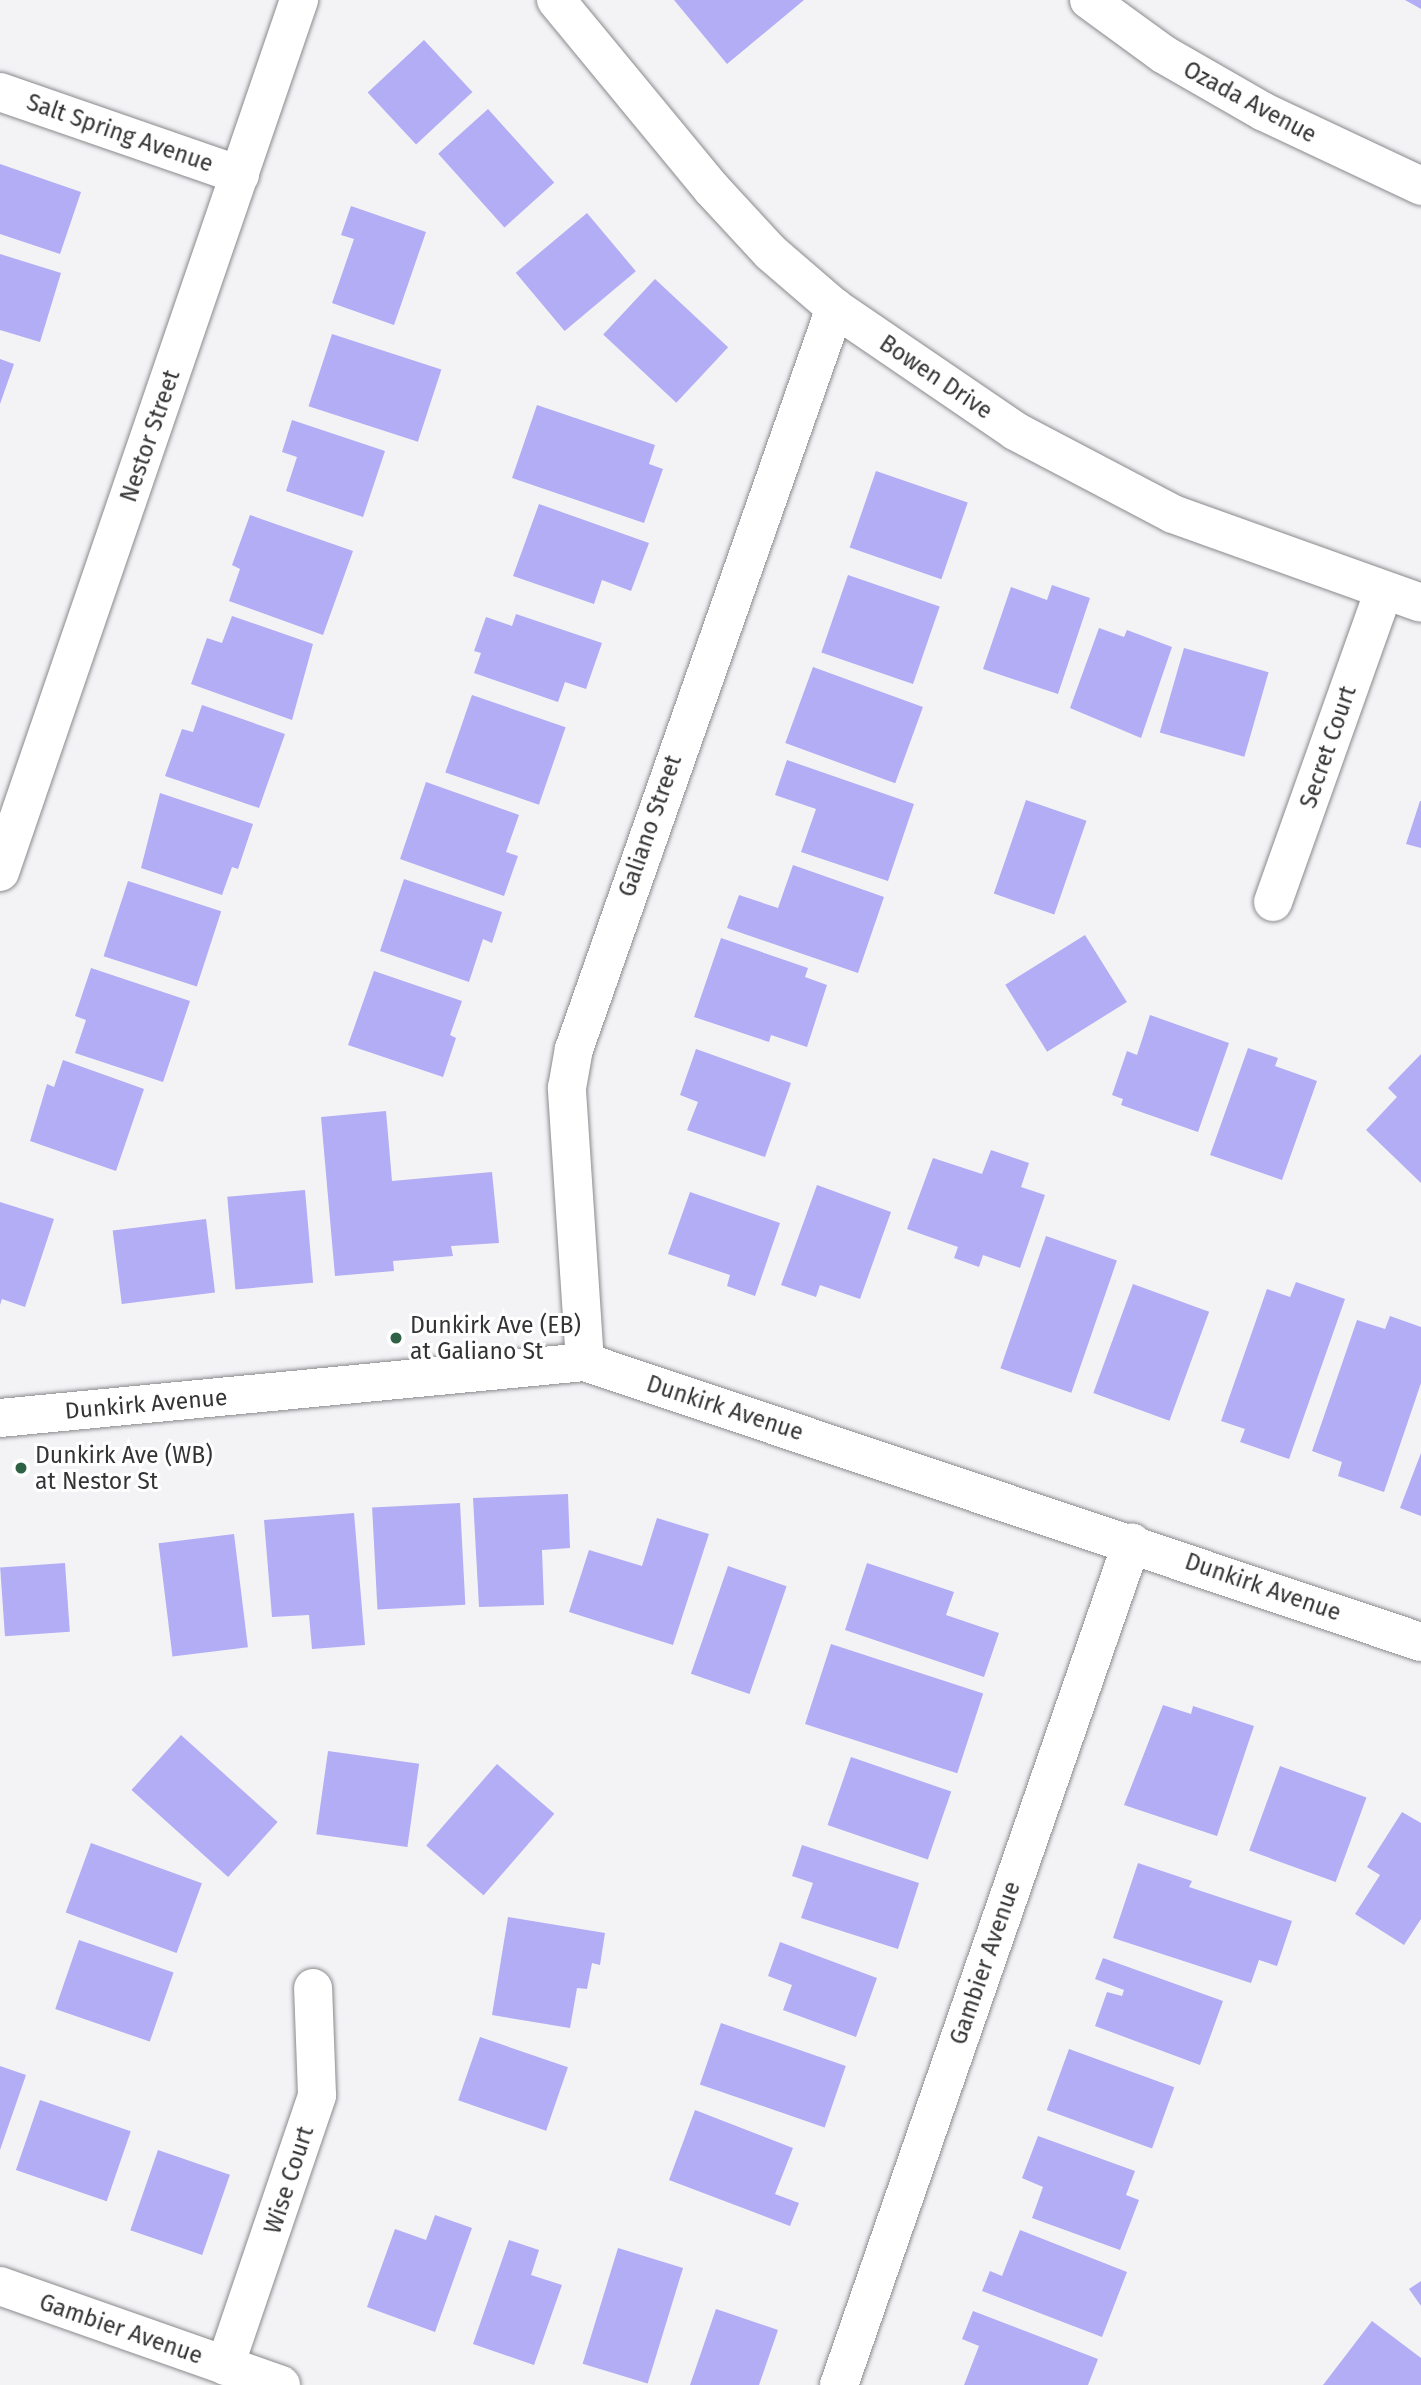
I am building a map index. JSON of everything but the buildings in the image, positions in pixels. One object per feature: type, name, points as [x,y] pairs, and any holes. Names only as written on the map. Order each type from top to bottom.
[{"type":"street","name":"Nestor Street","points":[[0,872],[299,0]]},
{"type":"street","name":"Bowen Drive","points":[[556,0],[711,188],[770,252],[835,308],[1015,431],[1174,514],[1421,603]]},
{"type":"street","name":"Ozada Avenue","points":[[1089,0],[1163,54],[1264,112],[1421,186]]},
{"type":"street","name":"Salt Spring Avenue","points":[[0,92],[240,175]]},
{"type":"street","name":"Galiano Street","points":[[585,1362],[567,1088],[574,1049],[835,308]]},
{"type":"street","name":"Secret Court","points":[[1273,902],[1384,591]]},
{"type":"street","name":"Dunkirk Avenue","points":[[0,1418],[585,1362],[1132,1542],[1421,1642]]},
{"type":"street","name":"Gambier Avenue","points":[[839,2385],[1132,1542]]},
{"type":"street","name":"Wise Court","points":[[225,2366],[317,2095],[313,1988]]},
{"type":"street","name":"Gambier Avenue","points":[[0,2286],[281,2385]]},
{"type":"place","name":"Dunkirk Ave (EB) at Galiano St","points":[[396,1338]]},
{"type":"place","name":"Dunkirk Ave (WB) at Nestor St","points":[[21,1468]]}]
